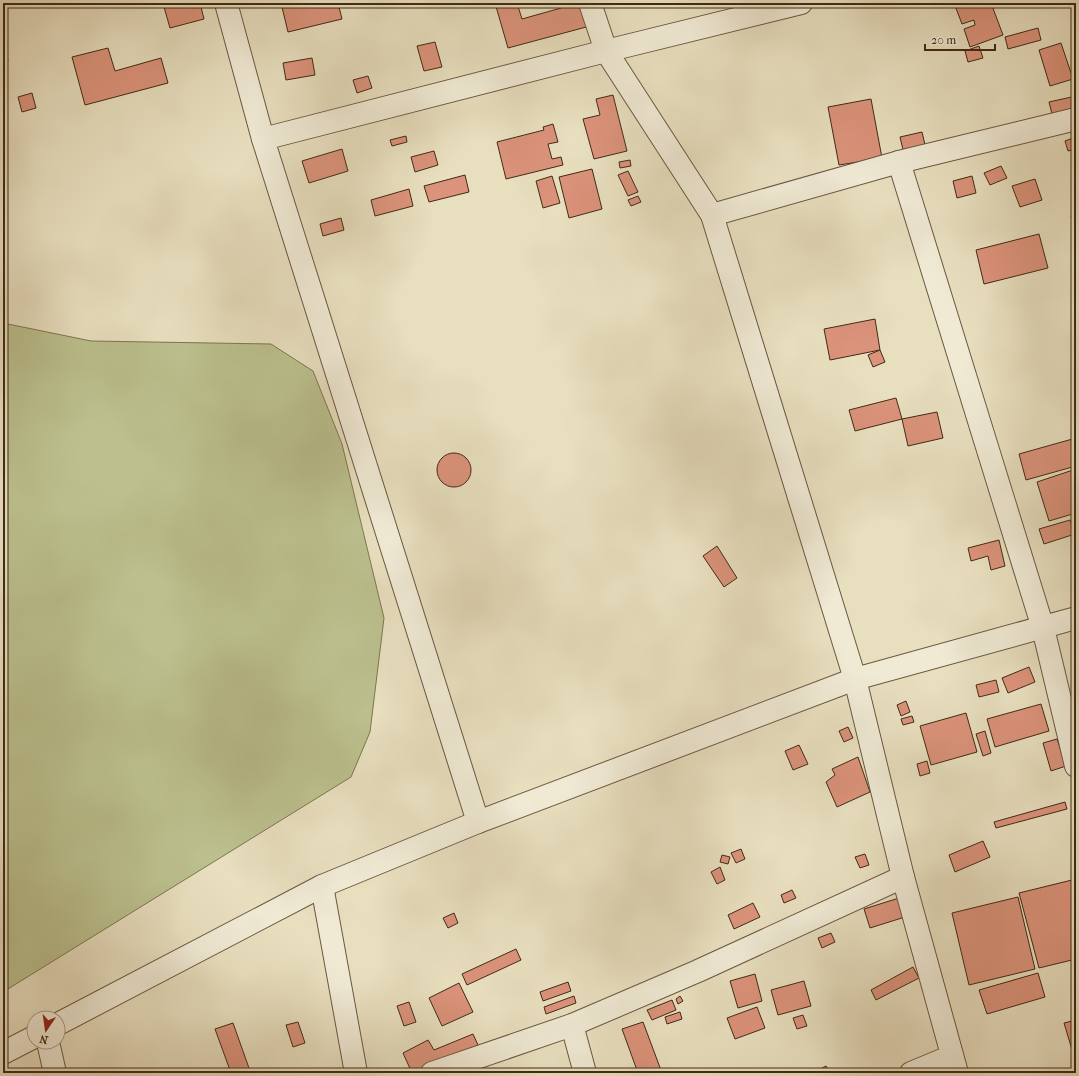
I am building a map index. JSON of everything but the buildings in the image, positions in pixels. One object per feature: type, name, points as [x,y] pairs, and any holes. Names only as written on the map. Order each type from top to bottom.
[{"type":"street","points":[[226,3],[263,139],[478,822]]},
{"type":"street","points":[[590,3],[606,51],[712,214],[855,679],[903,877],[954,1064],[912,1073]]},
{"type":"street","points":[[263,139],[606,51],[801,3]]},
{"type":"street","points":[[712,214],[899,162],[1076,119]]},
{"type":"street","points":[[899,162],[1043,628],[1076,766]]},
{"type":"street","points":[[66,1020],[322,886],[478,822],[855,679],[1076,618]]},
{"type":"street","points":[[432,1073],[572,1024],[698,971],[903,877]]},
{"type":"street","points":[[322,886],[356,1073]]},
{"type":"street","points":[[572,1024],[585,1073]]},
{"type":"street","points":[[3,1054],[26,1041]]},
{"type":"street","points":[[50,1050],[55,1073]]},
{"type":"green space","points":[[3,323],[91,341],[271,344],[313,371],[342,444],[384,618],[370,732],[351,777],[3,992]]}]
